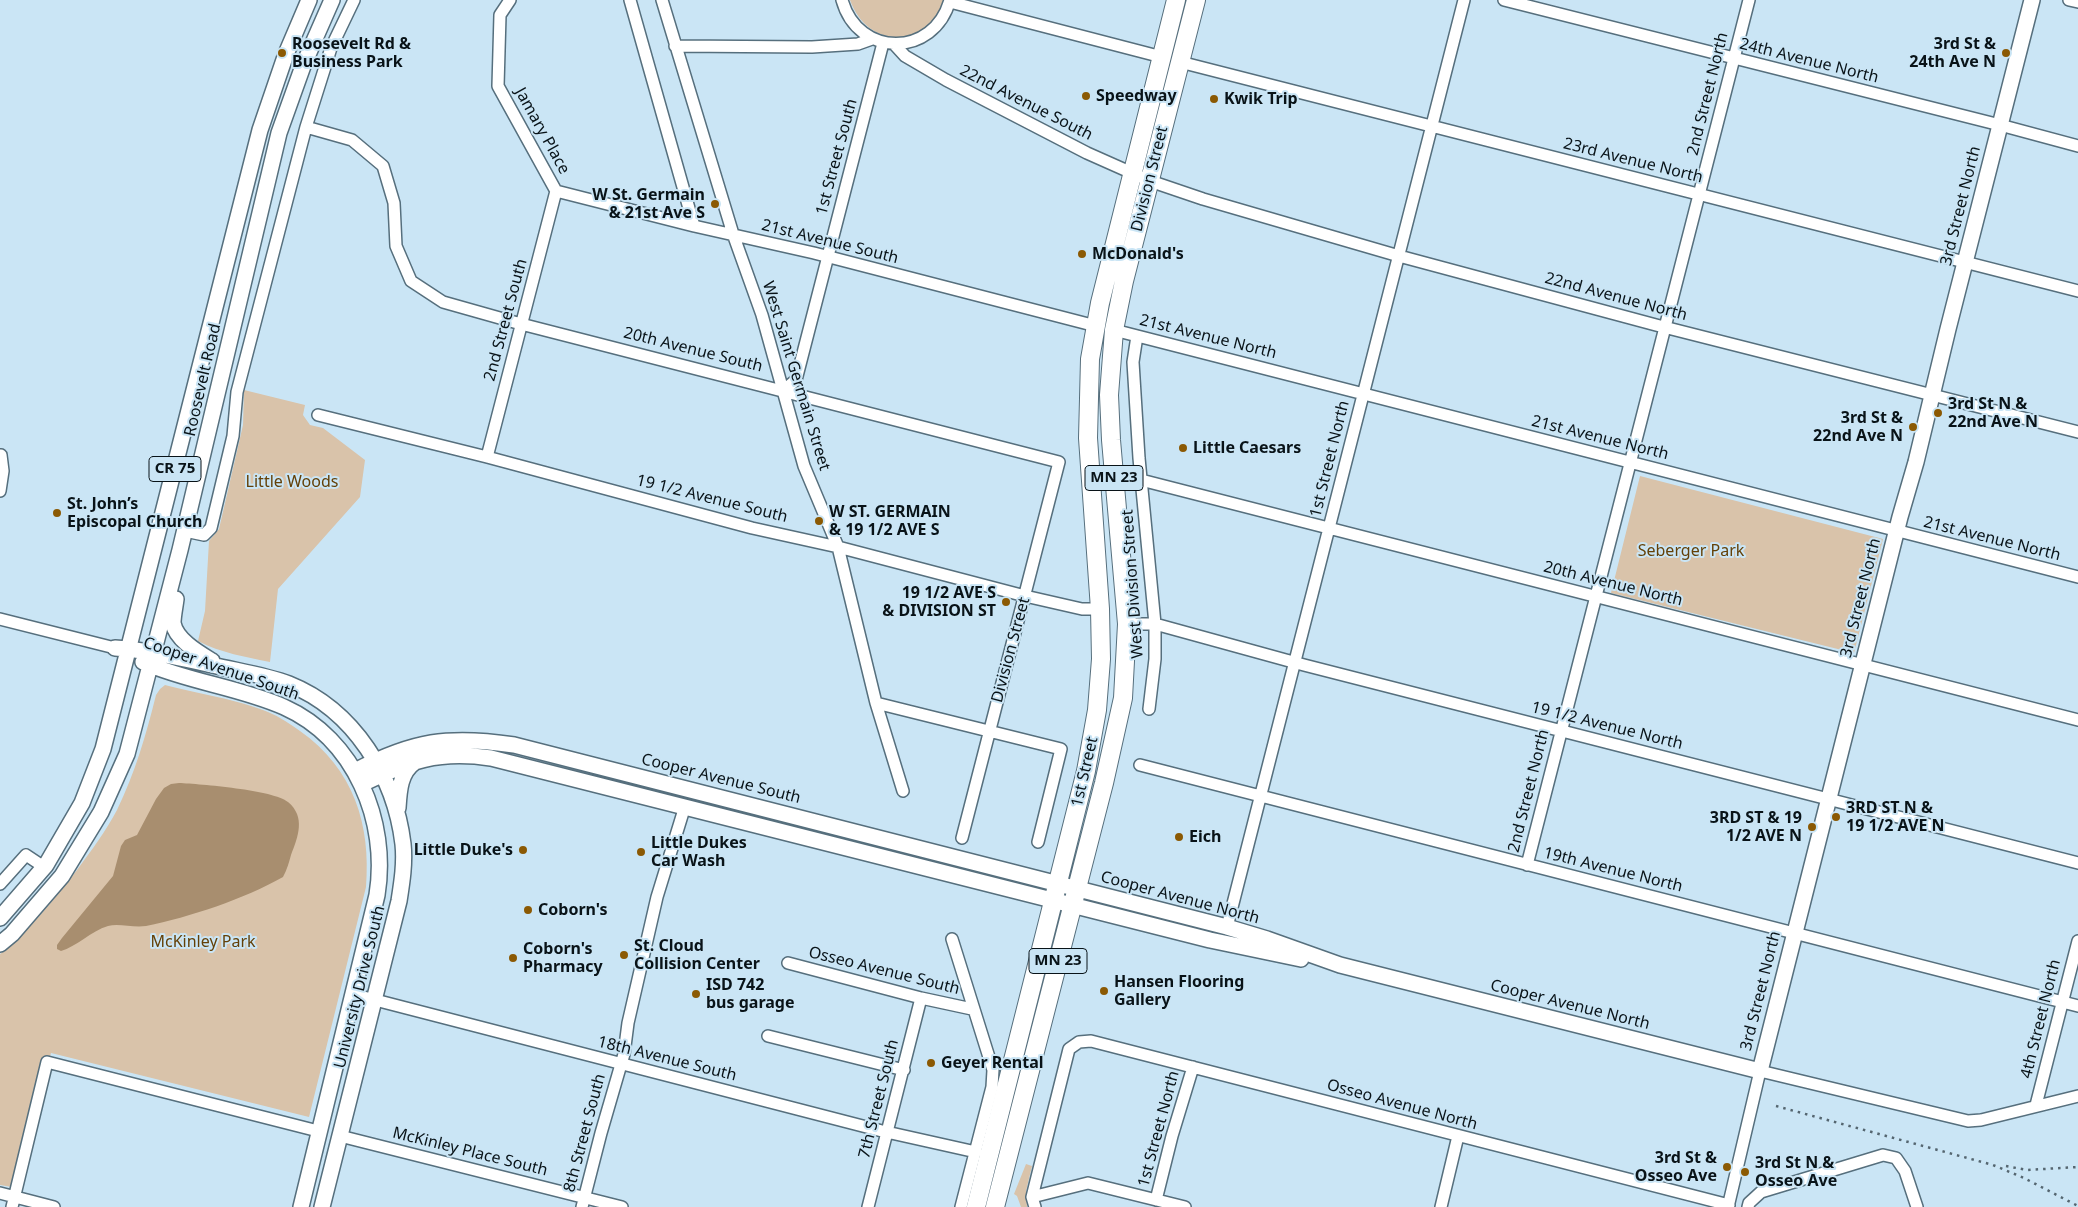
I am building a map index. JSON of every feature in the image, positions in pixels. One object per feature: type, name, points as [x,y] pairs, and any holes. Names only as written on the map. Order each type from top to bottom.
[{"type":"highway","name":"Division Street","points":[[1096,326],[1132,173],[1176,0]]},
{"type":"highway","name":"Division Street","points":[[1114,330],[1196,0]]},
{"type":"highway","name":"1st Street","points":[[976,1207],[1056,892],[1093,736],[1100,676],[1100,609],[1088,438],[1088,382],[1096,326]]},
{"type":"highway","name":"1st Street","points":[[995,1207],[1118,725],[1125,678],[1127,624],[1111,440],[1109,395],[1114,330]]},
{"type":"main road","name":"Roosevelt Road","points":[[0,918],[44,867],[82,803],[103,749],[124,650],[173,476],[211,318],[260,130],[286,54],[309,0]]},
{"type":"main road","name":"Roosevelt Road","points":[[0,944],[12,934],[62,876],[101,812],[127,754],[185,531],[279,133],[303,66],[332,0]]},
{"type":"main road","name":"3rd Street North","points":[[1760,1071],[1827,799],[1896,531],[1916,462],[2032,0]]},
{"type":"main road","points":[[180,550],[173,623],[176,631],[202,655],[216,663],[241,672]]},
{"type":"main road","name":"Cooper Avenue South","points":[[124,650],[153,659],[241,672],[290,685],[320,702],[349,726],[375,760],[383,774]]},
{"type":"main road","name":"Cooper Avenue South","points":[[153,659],[177,676],[271,702],[293,712],[322,733],[340,751],[362,784]]},
{"type":"main road","name":"Cooper Avenue South","points":[[355,771],[375,760],[413,746],[448,740],[483,741],[514,745],[1056,892]]},
{"type":"main road","points":[[362,784],[405,764],[416,761],[446,756],[491,758],[685,806],[1056,892]]},
{"type":"main road","points":[[398,817],[402,777],[407,768],[416,761]]},
{"type":"main road","name":"University Drive South","points":[[322,1207],[396,917],[403,872],[403,844],[398,817],[393,798],[383,774]]},
{"type":"main road","name":"University Drive South","points":[[301,1207],[318,1131],[371,921],[380,872],[376,829],[362,784]]},
{"type":"main road","name":"Cooper Avenue North","points":[[1056,892],[1227,927],[1340,965],[1760,1071]]},
{"type":"main road","points":[[1075,897],[1262,952],[1340,965]]},
{"type":"street","points":[[185,531],[204,535],[211,528],[233,436],[237,392],[306,127],[331,48],[354,0]]},
{"type":"street","name":"Jamary Place","points":[[510,0],[500,15],[498,86],[556,191]]},
{"type":"street","points":[[630,0],[694,226]]},
{"type":"street","name":"West Saint Germain Street","points":[[662,0],[733,234],[762,314],[804,466],[838,546],[876,703],[903,791]]},
{"type":"street","name":"22nd Avenue South","points":[[842,0],[845,12],[856,28],[961,88],[1087,153],[1150,181]]},
{"type":"street","name":"1st Street North","points":[[1227,927],[1464,0]]},
{"type":"street","name":"24th Avenue North","points":[[1504,0],[2078,146]]},
{"type":"street","name":"2nd Street North","points":[[1527,864],[1749,0]]},
{"type":"street","points":[[2069,0],[2078,2]]},
{"type":"street","points":[[675,46],[752,48],[913,42],[930,33],[942,19],[950,1],[1162,57]]},
{"type":"street","name":"1st Street South","points":[[784,390],[796,380],[883,42]]},
{"type":"street","name":"23rd Avenue North","points":[[1180,62],[2078,291]]},
{"type":"street","name":"20th Avenue South","points":[[306,127],[352,140],[383,166],[394,203],[396,246],[411,280],[443,302],[521,324],[1059,462]]},
{"type":"street","name":"22nd Avenue North","points":[[1150,181],[1203,199],[1399,256],[1665,328],[2078,432]]},
{"type":"street","name":"21st Avenue South","points":[[556,191],[828,257],[1096,326]]},
{"type":"street","name":"2nd Street South","points":[[487,457],[556,191]]},
{"type":"street","name":"21st Avenue North","points":[[1114,330],[2078,577]]},
{"type":"street","name":"West Division Street","points":[[1136,336],[1133,362],[1141,480],[1155,624],[1155,668],[1149,709]]},
{"type":"street","name":"19 1/2 Avenue South","points":[[318,415],[487,457],[752,528],[838,546],[1025,596],[1082,609],[1100,609]]},
{"type":"street","points":[[0,491],[1,455]]},
{"type":"street","name":"Division Street","points":[[962,838],[1059,462]]},
{"type":"street","name":"20th Avenue North","points":[[1141,480],[2078,720]]},
{"type":"street","name":"Cooper Avenue South","points":[[0,619],[124,650]]},
{"type":"street","name":"19 1/2 Avenue North","points":[[1127,624],[1155,624],[1294,662],[2078,863]]},
{"type":"street","points":[[876,703],[1061,749],[1038,842]]},
{"type":"street","name":"19th Avenue North","points":[[1140,765],[2078,1006]]},
{"type":"street","name":"8th Street South","points":[[583,1202],[626,1042],[628,1023],[657,897],[685,806]]},
{"type":"street","points":[[0,884],[26,855],[44,867]]},
{"type":"street","points":[[952,939],[972,1009],[993,1070],[992,1087],[961,1207]]},
{"type":"street","name":"4th Street North","points":[[2036,1105],[2078,941]]},
{"type":"street","name":"Osseo Avenue South","points":[[788,964],[972,1009]]},
{"type":"street","name":"18th Avenue South","points":[[352,994],[887,1132],[976,1152]]},
{"type":"street","name":"7th Street South","points":[[868,1207],[921,998]]},
{"type":"street","points":[[768,1036],[904,1070]]},
{"type":"street","name":"Osseo Avenue North","points":[[1033,1202],[1069,1048],[1079,1042],[1091,1041],[1729,1206]]},
{"type":"street","points":[[14,1202],[47,1062],[318,1131]]},
{"type":"street","name":"1st Street North","points":[[1156,1200],[1172,1136],[1193,1067]]},
{"type":"street","name":"Cooper Avenue North","points":[[1760,1071],[1968,1121],[1981,1120],[2078,1096]]},
{"type":"street","name":"3rd Street North","points":[[1729,1206],[1760,1071]]},
{"type":"street","name":"McKinley Place South","points":[[340,1136],[583,1202],[622,1207]]},
{"type":"street","points":[[1441,1207],[1458,1136]]},
{"type":"street","points":[[1748,1205],[1761,1192],[1883,1155],[1896,1158],[1905,1171],[1917,1207]]},
{"type":"street","points":[[1033,1202],[1088,1183],[1185,1207]]},
{"type":"street","points":[[0,1194],[14,1202],[54,1207]]},
{"type":"green space","points":[[850,0],[945,0],[936,16],[925,28],[911,35],[897,37],[883,35],[870,28],[858,16]]},
{"type":"green space","name":"Little Woods","points":[[244,390],[305,405],[303,415],[310,425],[323,428],[365,460],[360,497],[278,589],[270,662],[225,652],[198,641],[205,611],[209,541],[219,529],[243,425]]},
{"type":"green space","name":"Seberger Park","points":[[1640,476],[1883,539],[1854,653],[1611,593]]},
{"type":"green space","name":"McKinley Park","points":[[165,685],[244,704],[268,712],[300,731],[319,746],[334,763],[346,781],[362,820],[367,864],[366,887],[309,1117],[51,1053],[15,1183],[12,1187],[0,1185],[0,954],[31,925],[50,903],[77,870],[108,826],[135,768],[156,695]]},
{"type":"green space","points":[[1026,1164],[1032,1166],[1026,1191],[1027,1207],[1021,1207],[1017,1196],[1014,1194]]},
{"type":"shaded area","points":[[179,783],[253,791],[268,794],[288,802],[297,814],[299,827],[283,877],[234,900],[180,918],[146,926],[108,926],[96,931],[67,949],[61,951],[57,949],[57,945],[62,938],[113,876],[121,846],[125,840],[137,835],[164,788],[171,784]]},
{"type":"railway","points":[[1776,1106],[1993,1165],[2024,1178],[2078,1206]]},
{"type":"railway","points":[[2006,1166],[2027,1170],[2078,1167]]},
{"type":"place","name":"Roosevelt Rd & Business Park","points":[[282,53]]},
{"type":"place","name":"3rd St & 24th Ave N","points":[[2006,53]]},
{"type":"place","name":"Speedway","points":[[1086,96]]},
{"type":"place","name":"Kwik Trip","points":[[1214,99]]},
{"type":"place","name":"W St. Germain & 21st Ave S","points":[[715,204]]},
{"type":"place","name":"McDonald's","points":[[1082,254]]},
{"type":"place","name":"3rd St N & 22nd Ave N","points":[[1938,413]]},
{"type":"place","name":"3rd St & 22nd Ave N","points":[[1913,427]]},
{"type":"place","name":"Little Caesars","points":[[1183,448]]},
{"type":"place","name":"St. John’s Episcopal Church","points":[[57,513]]},
{"type":"place","name":"W ST. GERMAIN & 19 1/2 AVE S","points":[[819,521]]},
{"type":"place","name":"19 1/2 AVE S & DIVISION ST","points":[[1006,602]]},
{"type":"place","name":"3RD ST N & 19 1/2 AVE N","points":[[1836,817]]},
{"type":"place","name":"3RD ST & 19 1/2 AVE N","points":[[1812,827]]},
{"type":"place","name":"Eich","points":[[1179,837]]},
{"type":"place","name":"Little Duke's","points":[[523,850]]},
{"type":"place","name":"Little Dukes Car Wash","points":[[641,852]]},
{"type":"place","name":"Coborn's","points":[[528,910]]},
{"type":"place","name":"St. Cloud Collision Center","points":[[624,955]]},
{"type":"place","name":"Coborn's Pharmacy","points":[[513,958]]},
{"type":"place","name":"Hansen Flooring Gallery","points":[[1104,991]]},
{"type":"place","name":"ISD 742 bus garage","points":[[696,994]]},
{"type":"place","name":"Geyer Rental","points":[[931,1063]]},
{"type":"place","name":"3rd St & Osseo Ave","points":[[1727,1167]]},
{"type":"place","name":"3rd St N & Osseo Ave","points":[[1745,1172]]}]
